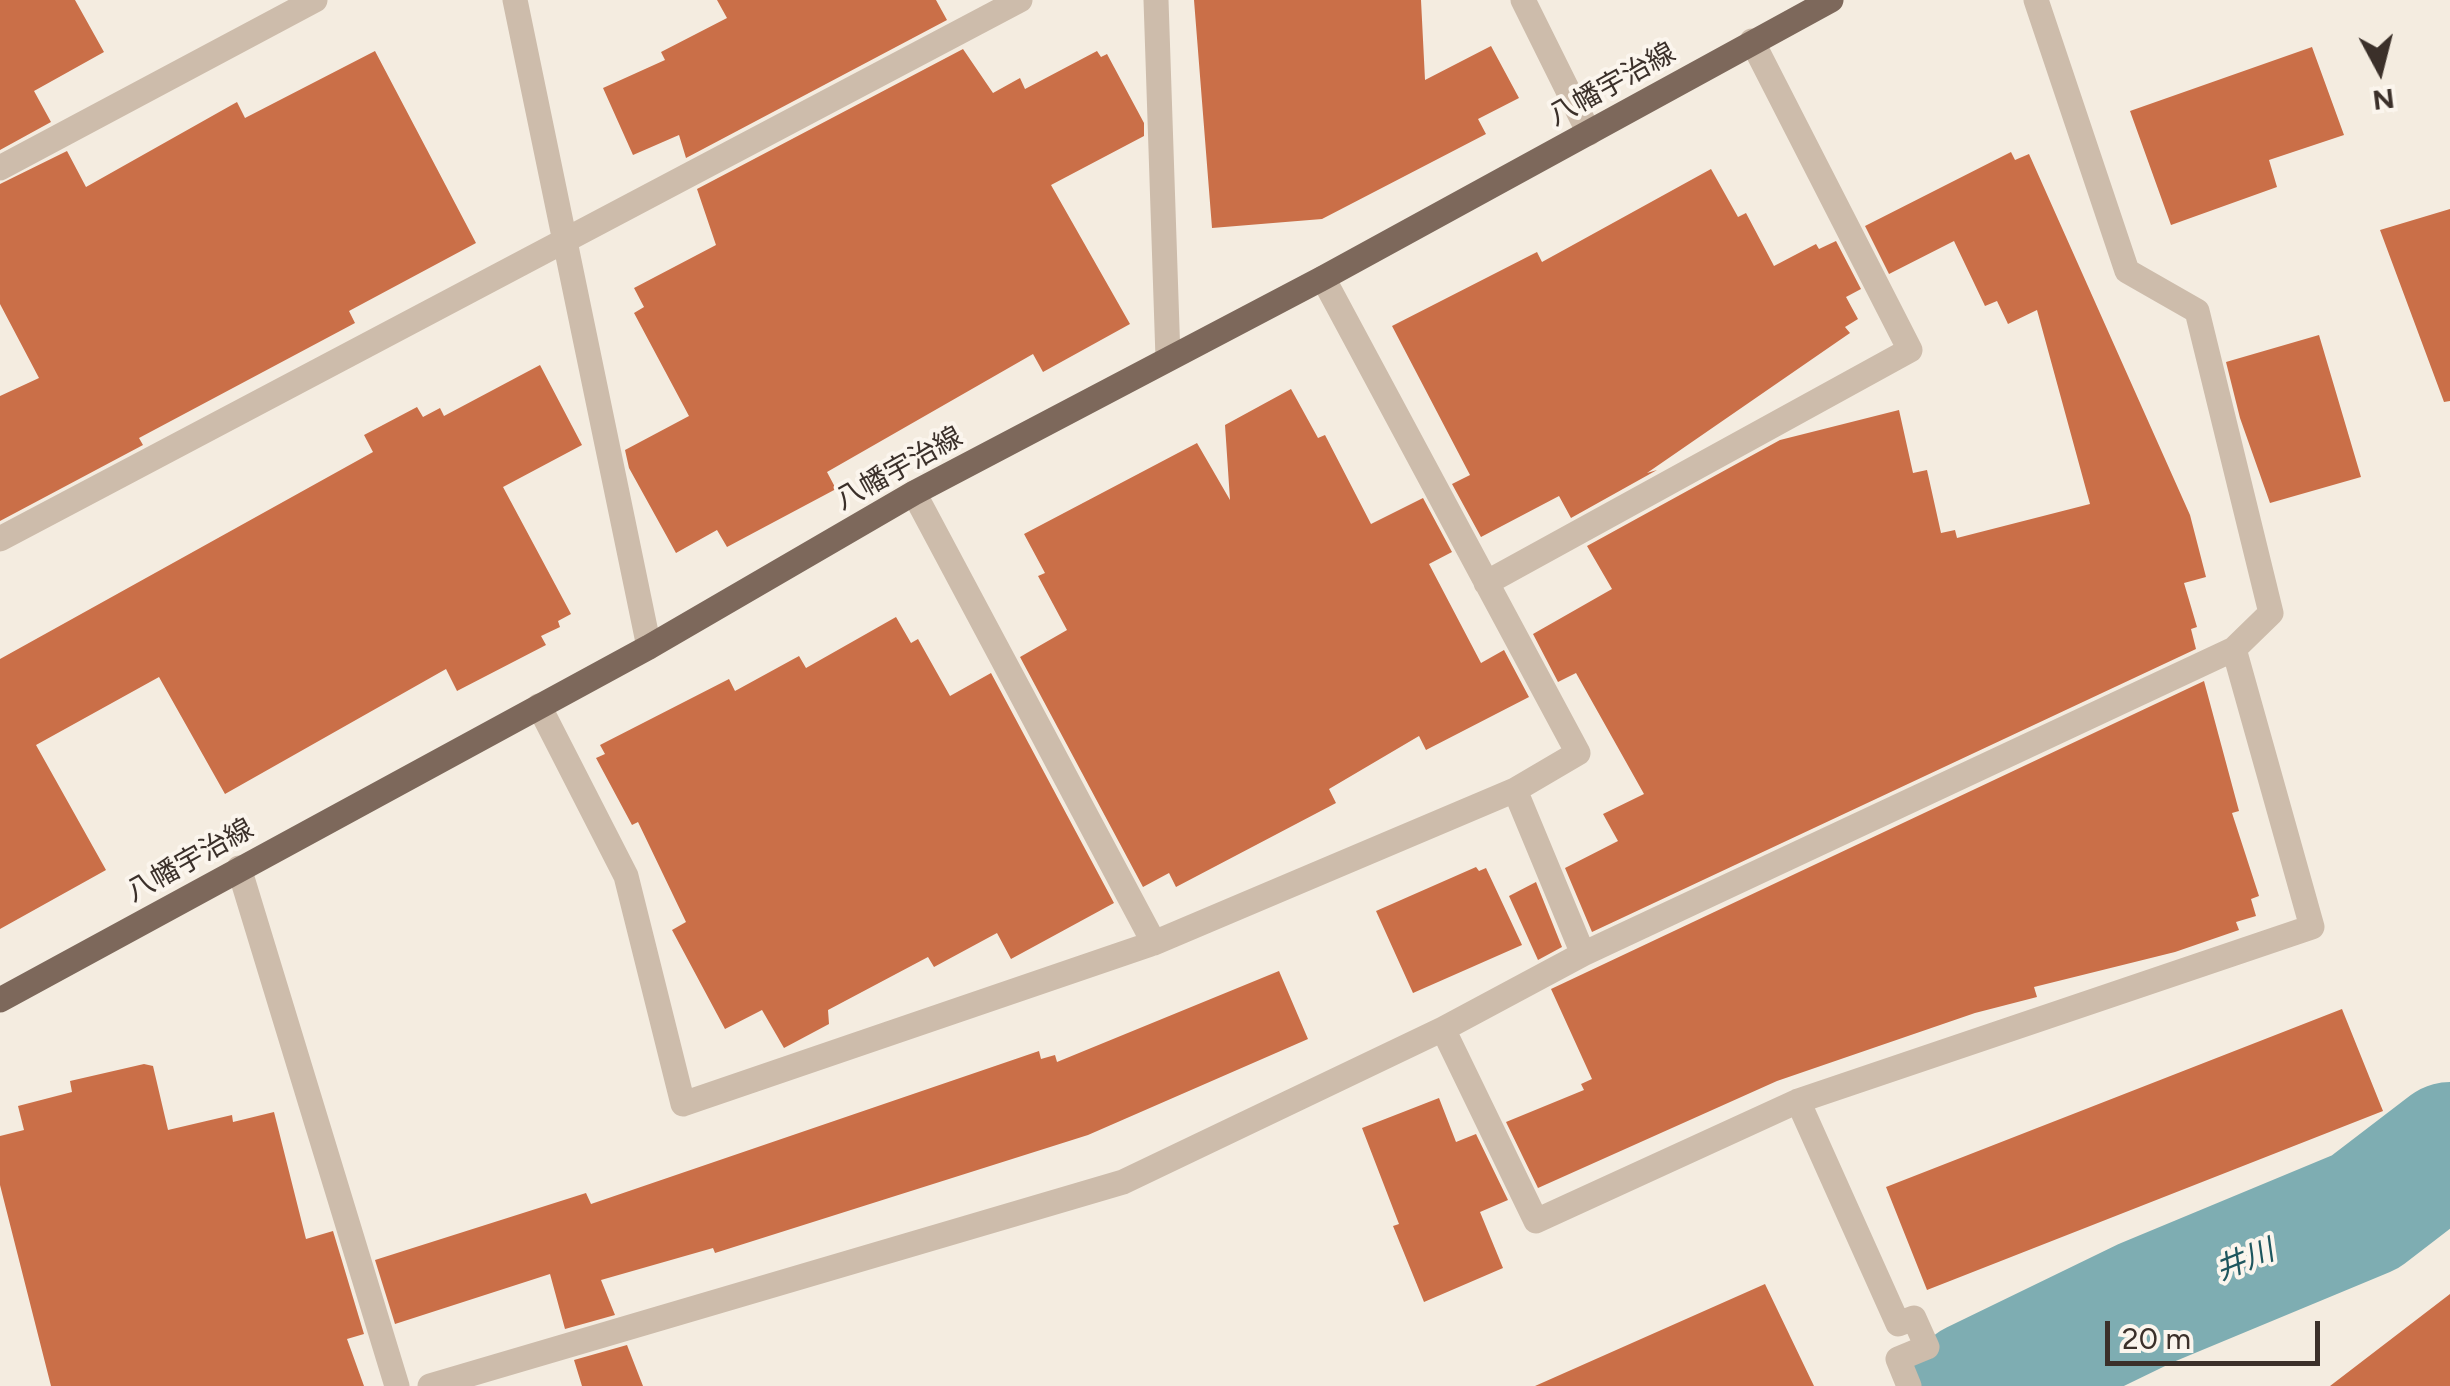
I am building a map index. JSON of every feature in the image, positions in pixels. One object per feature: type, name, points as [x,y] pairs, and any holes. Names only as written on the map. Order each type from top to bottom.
[{"type":"main road","name":"八幡宇治線","points":[[0,1000],[649,647],[914,493],[1323,278],[1832,0]]},
{"type":"street","points":[[0,168],[315,0]]},
{"type":"street","points":[[515,0],[649,647]]},
{"type":"street","points":[[0,540],[1020,0]]},
{"type":"street","points":[[1156,0],[1168,358]]},
{"type":"street","points":[[1524,0],[1589,133]]},
{"type":"street","points":[[430,1386],[479,1379],[1123,1182],[1443,1029],[1583,954],[2234,649],[2271,613],[2198,311],[2127,270],[2036,0]]},
{"type":"street","points":[[1486,583],[1910,350],[1752,41]]},
{"type":"street","points":[[538,706],[626,876],[683,1104],[1154,943],[1515,790],[1578,753],[1323,278]]},
{"type":"street","points":[[914,493],[1154,943]]},
{"type":"street","points":[[1443,1029],[1536,1221],[1798,1101],[2312,927],[2234,649]]},
{"type":"street","points":[[1515,790],[1583,954]]},
{"type":"street","points":[[239,868],[397,1386]]},
{"type":"street","points":[[1798,1101],[1898,1324],[1914,1318],[1927,1348],[1898,1360],[1910,1386]]},
{"type":"building","points":[[0,0],[75,0],[104,52],[34,91],[51,122],[0,150]]},
{"type":"building","points":[[717,0],[936,0],[947,20],[686,158],[679,135],[633,155],[603,88],[665,60],[661,52],[727,18]]},
{"type":"building","points":[[1194,0],[1421,0],[1425,80],[1491,46],[1519,98],[1478,119],[1486,134],[1322,219],[1212,228]]},
{"type":"building","points":[[2312,47],[2344,135],[2269,160],[2277,187],[2171,225],[2130,111]]},
{"type":"building","points":[[963,49],[993,93],[1020,78],[1025,89],[1097,51],[1101,57],[1107,54],[1144,123],[1144,136],[1051,185],[1130,324],[1043,372],[1033,354],[827,472],[836,489],[727,547],[717,530],[676,553],[629,468],[625,450],[689,416],[634,313],[644,307],[634,288],[716,245],[697,189]]},
{"type":"building","points":[[375,51],[476,243],[349,311],[355,323],[139,438],[143,445],[0,521],[0,396],[39,378],[0,304],[0,184],[67,151],[86,187],[237,102],[245,118]]},
{"type":"building","points":[[2011,152],[2015,160],[2029,154],[2190,515],[2206,577],[2184,583],[2197,627],[2191,629],[2196,649],[1592,932],[1565,868],[1618,841],[1603,814],[1644,794],[1576,673],[1558,682],[1533,634],[1612,589],[1587,546],[1780,440],[1899,410],[1913,473],[1927,470],[1941,533],[1955,530],[1957,538],[2090,504],[2037,310],[2008,324],[1997,301],[1985,306],[1954,241],[1889,274],[1865,226]]},
{"type":"building","points":[[1711,169],[1738,217],[1746,213],[1774,266],[1816,244],[1819,249],[1836,241],[1861,289],[1846,297],[1858,319],[1845,327],[1850,333],[1647,473],[1657,470],[1571,518],[1559,496],[1481,537],[1452,484],[1470,475],[1392,326],[1537,252],[1542,262]]},
{"type":"building","points":[[2450,209],[2450,401],[2444,402],[2380,230]]},
{"type":"building","points":[[2319,335],[2361,477],[2270,503],[2240,418],[2226,362]]},
{"type":"building","points":[[540,365],[582,445],[503,487],[571,614],[558,621],[560,627],[541,636],[546,645],[457,691],[446,669],[225,794],[159,677],[36,745],[106,870],[0,929],[0,659],[373,452],[364,435],[417,407],[423,417],[440,408],[444,416]]},
{"type":"building","points":[[1291,389],[1318,438],[1325,435],[1371,524],[1423,498],[1452,552],[1429,564],[1481,663],[1504,650],[1529,697],[1426,750],[1419,736],[1329,789],[1336,803],[1176,887],[1169,873],[1143,887],[1020,657],[1067,630],[1038,576],[1045,573],[1024,534],[1197,443],[1230,500],[1225,425]]},
{"type":"building","points":[[896,617],[911,643],[918,639],[950,696],[991,673],[1114,903],[1011,959],[997,933],[934,967],[928,957],[828,1010],[829,1024],[784,1048],[762,1010],[725,1029],[672,930],[686,922],[638,822],[632,825],[596,758],[605,754],[600,745],[729,679],[735,691],[799,656],[806,668]]},
{"type":"building","points":[[2204,681],[2239,811],[2232,813],[2259,896],[2251,899],[2256,916],[2236,922],[2239,930],[2175,952],[2034,987],[2037,997],[1975,1013],[1777,1081],[1538,1188],[1506,1122],[1584,1090],[1581,1084],[1592,1079],[1551,989]]},
{"type":"building","points":[[1476,867],[1479,871],[1486,868],[1522,945],[1413,993],[1376,911]]},
{"type":"building","points":[[1536,882],[1562,947],[1538,960],[1509,896]]},
{"type":"building","points":[[1279,971],[1308,1039],[1088,1135],[715,1253],[713,1248],[601,1280],[615,1315],[565,1329],[550,1274],[395,1324],[375,1260],[586,1193],[591,1204],[1039,1051],[1041,1059],[1055,1055],[1057,1062]]},
{"type":"building","points":[[2342,1009],[2383,1111],[1927,1290],[1886,1187]]},
{"type":"building","points":[[144,1064],[153,1066],[168,1130],[232,1115],[233,1122],[274,1112],[306,1239],[333,1231],[364,1334],[347,1339],[364,1386],[51,1386],[0,1185],[0,1136],[24,1130],[18,1106],[72,1092],[70,1081]]},
{"type":"building","points":[[1439,1098],[1456,1142],[1476,1134],[1508,1200],[1480,1212],[1503,1268],[1424,1302],[1393,1226],[1399,1224],[1362,1128]]},
{"type":"building","points":[[1765,1284],[1814,1386],[1535,1386]]},
{"type":"building","points":[[2450,1294],[2450,1386],[2330,1386]]},
{"type":"building","points":[[627,1345],[643,1386],[582,1386],[574,1360]]},
{"type":"waterway","name":"井川","points":[[1975,1386],[2146,1303],[2365,1212],[2450,1147]]}]
